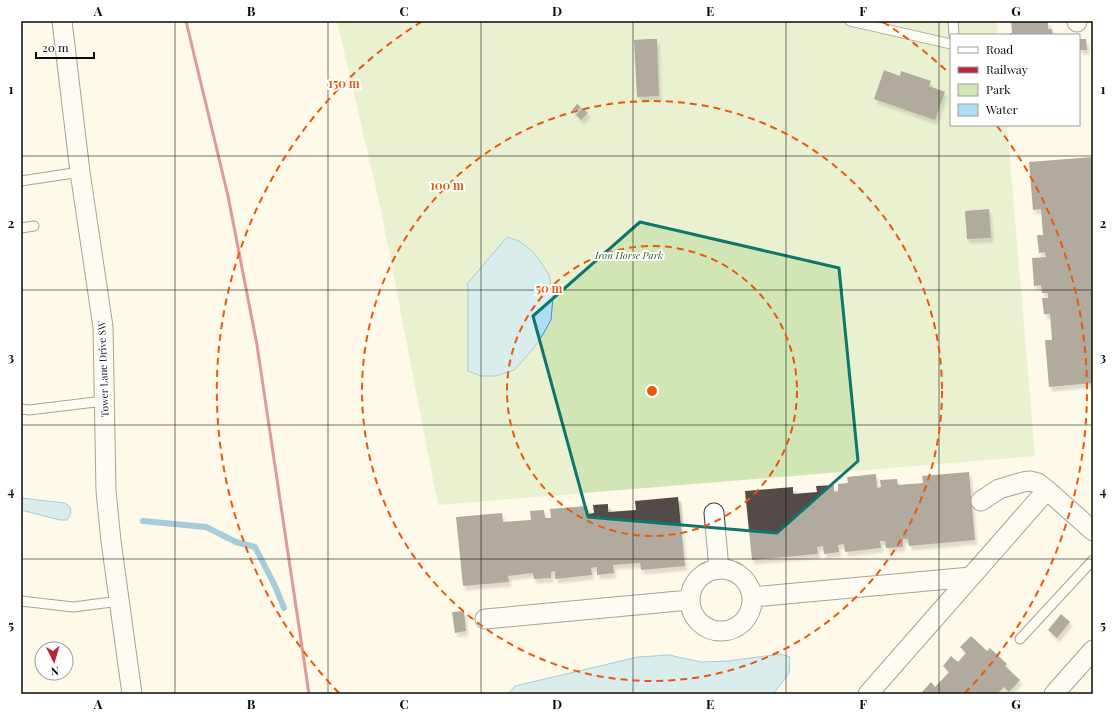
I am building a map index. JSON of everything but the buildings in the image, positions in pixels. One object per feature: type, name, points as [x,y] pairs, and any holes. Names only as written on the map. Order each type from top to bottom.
[{"type":"street","name":"Tower Lane Drive SW","points":[[62,21],[80,172],[103,327],[106,491],[111,541],[132,694]]},
{"type":"street","points":[[981,502],[999,489],[1023,482],[1030,481],[1038,483],[1093,531]]},
{"type":"street","points":[[868,694],[1047,490]]},
{"type":"street","points":[[714,513],[719,569]]},
{"type":"street","points":[[719,569],[731,570],[741,576],[748,585],[752,597],[750,609],[744,620],[734,628],[722,631],[710,629],[699,622],[692,612],[690,600],[692,588],[698,578],[708,571],[719,569]]},
{"type":"street","points":[[752,597],[971,576]]},
{"type":"street","points":[[485,619],[690,600]]},
{"type":"street","points":[[1054,694],[1093,650]]},
{"type":"lane","points":[[850,21],[950,44]]},
{"type":"lane","points":[[953,21],[954,34]]},
{"type":"lane","points":[[21,181],[80,172]]},
{"type":"lane","points":[[21,228],[34,226]]},
{"type":"lane","points":[[21,409],[29,410],[104,401]]},
{"type":"lane","points":[[1020,639],[1093,560]]},
{"type":"lane","points":[[21,601],[73,607],[120,601]]},
{"type":"highlighted area","points":[[640,222],[839,268],[858,461],[777,533],[588,517],[533,316]]},
{"type":"green space","name":"Iron Horse Park","points":[[337,21],[997,21],[998,34],[950,34],[950,126],[1007,126],[1035,456],[438,505],[381,210]]},
{"type":"water","points":[[507,237],[519,241],[532,251],[549,275],[553,297],[551,320],[539,341],[514,370],[496,376],[481,376],[468,371],[467,284]]},
{"type":"water","points":[[21,498],[65,503],[70,507],[71,513],[67,520],[60,520],[21,510]]},
{"type":"water","points":[[781,654],[790,657],[789,673],[772,694],[508,694],[515,686],[638,657],[669,655],[701,662],[728,661]]},
{"type":"waterway","points":[[143,521],[206,527],[236,542],[255,547],[275,586],[284,608]]},
{"type":"railway","points":[[186,21],[228,196],[257,345],[309,694]]}]
